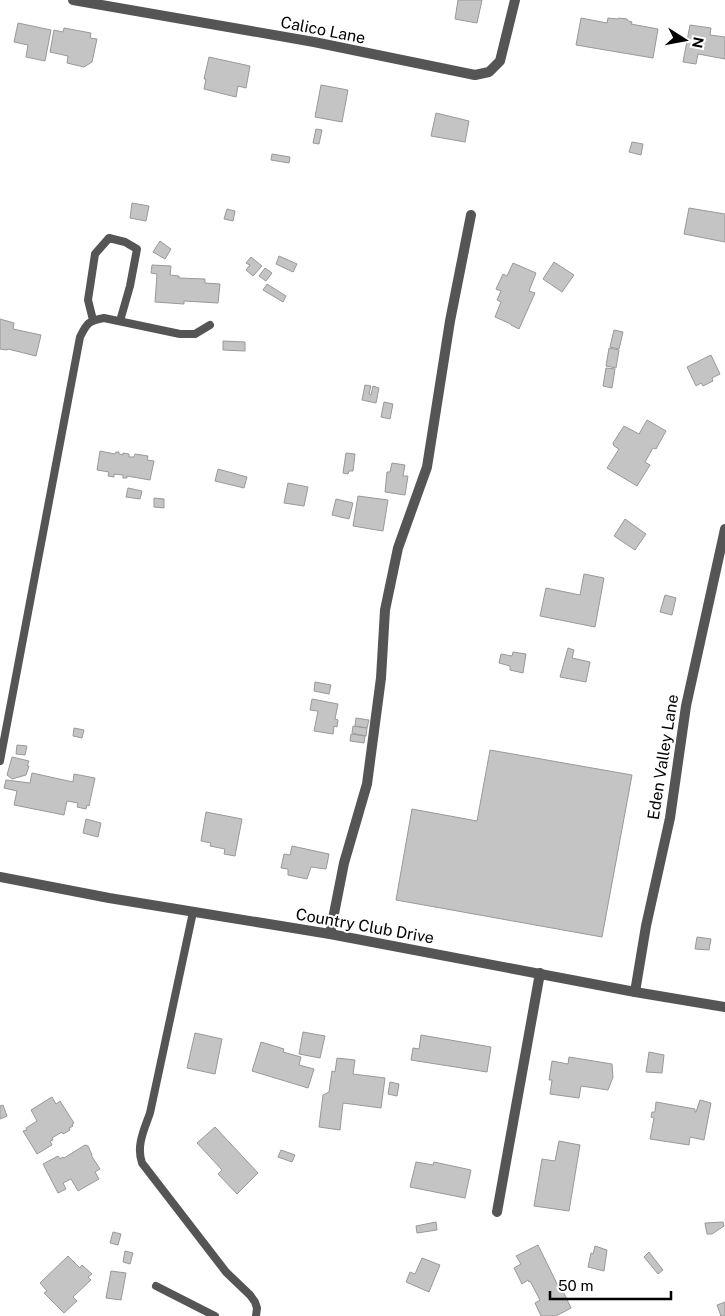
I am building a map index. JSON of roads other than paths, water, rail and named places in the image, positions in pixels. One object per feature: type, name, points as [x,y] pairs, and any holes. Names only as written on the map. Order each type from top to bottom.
[{"type":"street","name":"Calico Lane","points":[[73,0],[314,42],[476,75],[489,72],[500,61],[515,0]]},
{"type":"street","points":[[330,934],[344,863],[367,784],[381,678],[385,610],[398,548],[427,467],[450,321],[471,215]]},
{"type":"street","name":"Eden Valley Lane","points":[[635,992],[646,926],[670,818],[686,706],[725,528]]},
{"type":"street","name":"Country Club Drive","points":[[0,877],[109,898],[330,934],[635,992],[725,1007]]},
{"type":"street","points":[[497,1212],[540,973]]},
{"type":"lane","points":[[93,320],[88,300],[95,254],[109,238],[125,242],[137,249],[130,286],[120,321]]},
{"type":"lane","points":[[0,760],[80,337],[87,323],[104,318],[180,334],[195,334],[210,325]]},
{"type":"lane","points":[[193,912],[150,1114],[140,1142],[140,1158],[226,1272],[250,1295],[257,1308],[256,1316]]},
{"type":"lane","points":[[156,1286],[215,1316]]}]
